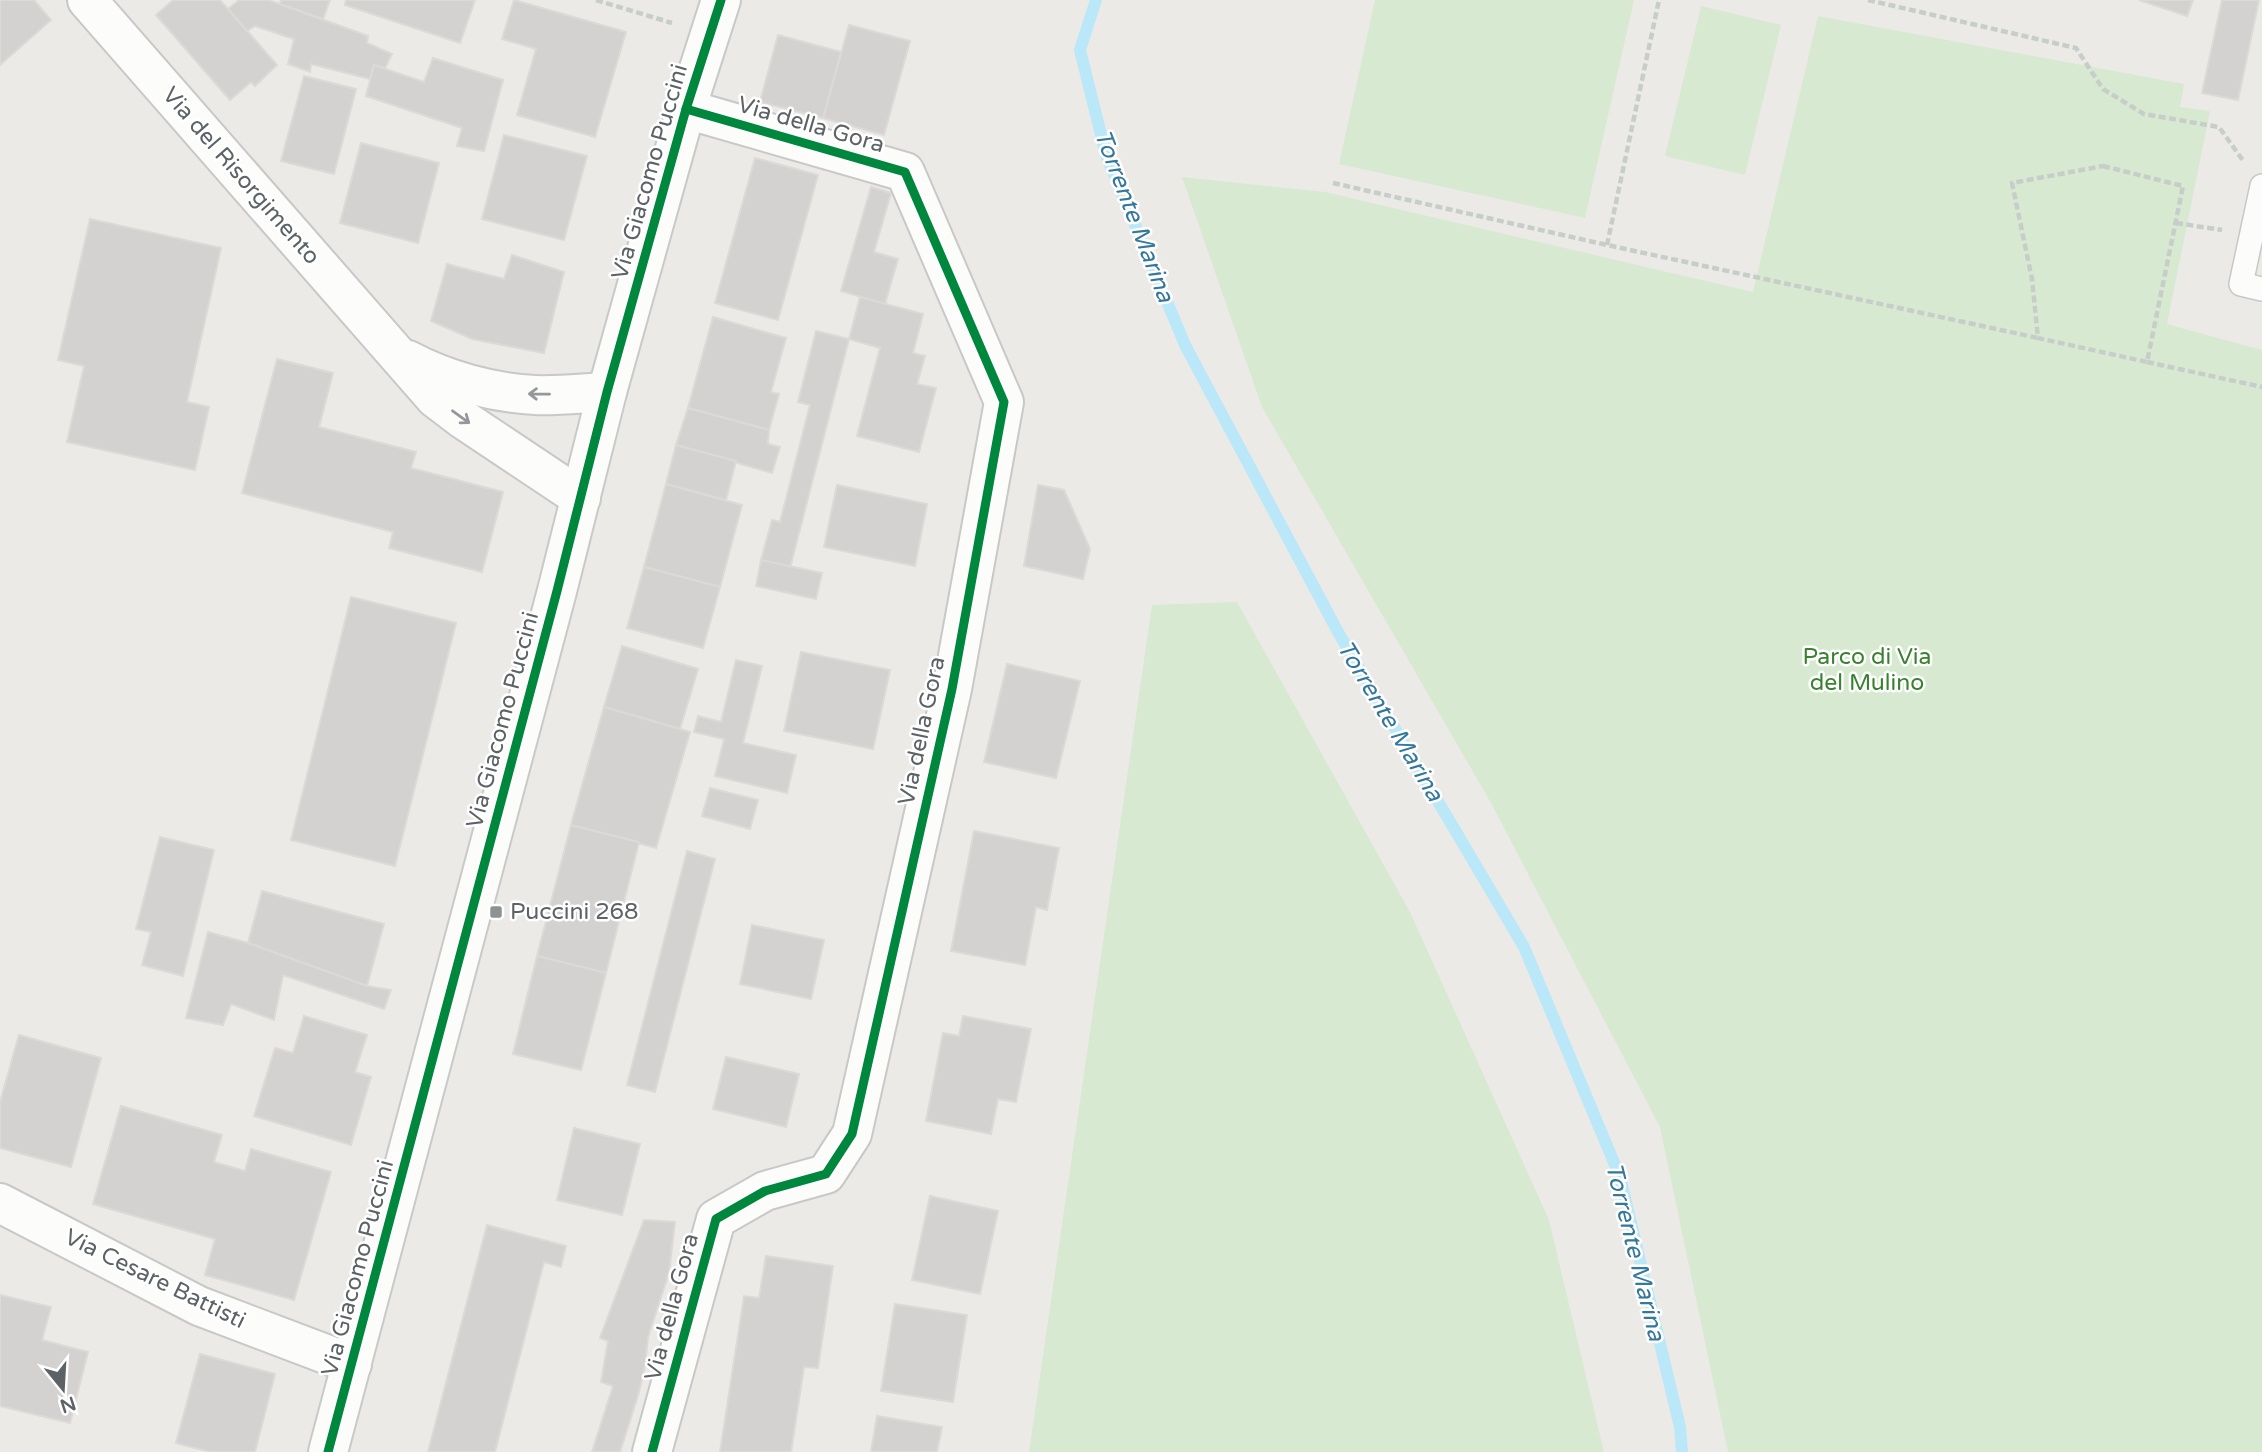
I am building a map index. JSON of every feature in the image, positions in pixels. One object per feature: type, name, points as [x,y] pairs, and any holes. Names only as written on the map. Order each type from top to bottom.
[{"type":"street","name":"Via del Risorgimento","points":[[87,0],[435,398],[581,498]]},
{"type":"street","name":"Via Giacomo Puccini","points":[[328,1452],[607,392],[686,110],[716,18]]},
{"type":"street","name":"Via della Gora","points":[[652,1452],[716,1219],[765,1191],[826,1174],[852,1134],[952,690],[1004,402],[905,172],[686,110]]},
{"type":"street","name":"Via del Risorgimento","points":[[394,353],[429,371],[495,389],[535,395],[607,392]]},
{"type":"street","name":"Via Cesare Battisti","points":[[0,1203],[199,1306],[352,1364]]},
{"type":"lane","points":[[2261,186],[2241,284],[2262,289]]},
{"type":"path","points":[[596,0],[716,18]]},
{"type":"path","points":[[1607,245],[1659,0]]},
{"type":"path","points":[[1868,0],[2076,48],[2103,89],[2144,114],[2219,127],[2261,186]]},
{"type":"path","points":[[2038,338],[2032,279],[2012,183],[2104,166],[2183,186],[2147,362]]},
{"type":"path","points":[[1333,183],[2262,387]]},
{"type":"path","points":[[2176,223],[2251,235]]},
{"type":"green space","points":[[1375,0],[1634,0],[1585,218],[1339,164]]},
{"type":"green space","points":[[1701,6],[1781,25],[1745,175],[1665,156]]},
{"type":"green space","name":"Parco di Via del Mulino","points":[[1818,16],[2184,84],[2180,107],[2210,111],[2167,324],[2262,350],[2262,1452],[1728,1452],[1660,1127],[1491,803],[1262,407],[1182,177],[1325,192],[1753,292]]},
{"type":"green space","points":[[1237,602],[1410,912],[1549,1220],[1604,1452],[1029,1452],[1152,605]]},
{"type":"building","points":[[0,0],[34,0],[51,20],[0,65]]},
{"type":"building","points":[[173,0],[220,0],[277,65],[255,86],[251,82],[230,100],[156,15]]},
{"type":"building","points":[[239,0],[268,0],[280,4],[368,36],[367,43],[392,54],[385,68],[374,65],[370,79],[311,64],[310,72],[288,64],[294,39],[255,26],[247,31],[228,9]]},
{"type":"building","points":[[281,0],[330,0],[323,19],[280,4]]},
{"type":"building","points":[[346,0],[475,0],[460,43],[345,5]]},
{"type":"building","points":[[514,0],[626,32],[595,137],[517,115],[536,49],[502,39]]},
{"type":"building","points":[[2139,0],[2193,0],[2187,16]]},
{"type":"building","points":[[2222,0],[2259,0],[2238,100],[2202,93]]},
{"type":"building","points":[[849,25],[910,41],[884,135],[823,118]]},
{"type":"building","points":[[778,35],[841,52],[823,118],[760,102]]},
{"type":"building","points":[[433,58],[503,80],[484,151],[457,146],[462,128],[366,96],[374,65],[424,82]]},
{"type":"building","points":[[304,76],[356,89],[334,174],[281,161]]},
{"type":"building","points":[[504,135],[587,156],[564,240],[482,219]]},
{"type":"building","points":[[361,143],[439,163],[418,243],[340,223]]},
{"type":"building","points":[[755,158],[818,175],[778,320],[715,303]]},
{"type":"building","points":[[871,187],[891,193],[874,252],[898,259],[885,304],[841,291]]},
{"type":"building","points":[[90,219],[221,248],[187,402],[209,407],[195,470],[67,442],[84,366],[58,360]]},
{"type":"building","points":[[512,255],[564,272],[544,353],[472,339],[431,321],[447,264],[504,279]]},
{"type":"building","points":[[860,297],[923,314],[913,353],[925,356],[917,384],[936,388],[919,452],[857,436],[880,348],[849,339]]},
{"type":"building","points":[[713,317],[786,338],[771,392],[779,394],[769,430],[688,408]]},
{"type":"building","points":[[816,331],[849,339],[790,568],[761,560],[772,520],[780,522],[810,405],[798,402]]},
{"type":"building","points":[[277,359],[333,373],[319,427],[416,452],[411,468],[503,492],[482,572],[389,548],[393,532],[242,493]]},
{"type":"building","points":[[688,408],[769,430],[768,444],[780,447],[772,473],[676,445]]},
{"type":"building","points":[[676,445],[736,461],[726,500],[666,484]]},
{"type":"building","points":[[666,484],[742,505],[720,587],[644,567]]},
{"type":"building","points":[[837,485],[927,504],[915,566],[824,547]]},
{"type":"building","points":[[1038,485],[1064,490],[1090,549],[1083,579],[1024,566]]},
{"type":"building","points":[[761,560],[822,573],[816,599],[756,586]]},
{"type":"building","points":[[644,567],[720,587],[703,648],[627,628]]},
{"type":"building","points":[[351,597],[456,623],[395,866],[291,840]]},
{"type":"building","points":[[622,646],[698,669],[680,729],[604,707]]},
{"type":"building","points":[[801,652],[890,670],[873,749],[784,731]]},
{"type":"building","points":[[736,660],[762,666],[743,743],[796,755],[787,793],[715,776],[724,739],[694,732],[698,716],[721,722]]},
{"type":"building","points":[[1007,664],[1080,681],[1056,778],[984,762]]},
{"type":"building","points":[[604,707],[690,732],[656,848],[571,825]]},
{"type":"building","points":[[710,788],[758,800],[750,829],[702,816]]},
{"type":"building","points":[[571,825],[639,842],[606,973],[537,956]]},
{"type":"building","points":[[974,831],[1059,848],[1047,910],[1036,907],[1025,965],[951,951]]},
{"type":"building","points":[[160,837],[214,850],[183,976],[142,965],[151,932],[136,929]]},
{"type":"building","points":[[687,851],[715,859],[655,1092],[627,1085]]},
{"type":"building","points":[[262,891],[384,924],[367,986],[248,943]]},
{"type":"building","points":[[752,925],[824,940],[811,999],[740,984]]},
{"type":"building","points":[[208,932],[248,943],[367,986],[391,990],[384,1009],[283,975],[274,1020],[231,1004],[223,1025],[186,1018]]},
{"type":"building","points":[[537,956],[606,973],[581,1070],[513,1054]]},
{"type":"building","points":[[304,1016],[367,1035],[355,1072],[371,1077],[351,1145],[254,1116],[275,1048],[293,1053]]},
{"type":"building","points":[[963,1016],[1031,1029],[1016,1102],[998,1099],[991,1134],[926,1121],[943,1033],[959,1036]]},
{"type":"building","points":[[19,1035],[101,1058],[71,1167],[0,1148],[0,1102]]},
{"type":"building","points":[[726,1057],[799,1074],[786,1127],[713,1109]]},
{"type":"building","points":[[121,1106],[222,1135],[214,1162],[245,1171],[251,1149],[331,1172],[294,1300],[205,1275],[215,1239],[93,1204]]},
{"type":"building","points":[[574,1128],[640,1144],[622,1215],[557,1200]]},
{"type":"building","points":[[930,1196],[998,1211],[980,1294],[912,1280]]},
{"type":"building","points":[[644,1220],[675,1222],[669,1273],[648,1337],[639,1392],[620,1452],[592,1452],[613,1386],[601,1382],[608,1341],[600,1338]]},
{"type":"building","points":[[487,1225],[566,1246],[561,1267],[544,1262],[495,1452],[428,1452]]},
{"type":"building","points":[[766,1256],[833,1266],[818,1368],[804,1367],[791,1452],[720,1452],[744,1296],[759,1298]]},
{"type":"building","points":[[0,1295],[51,1307],[42,1340],[88,1352],[70,1423],[0,1406]]},
{"type":"building","points":[[895,1304],[967,1315],[953,1402],[881,1391]]},
{"type":"building","points":[[200,1354],[275,1374],[255,1452],[210,1452],[176,1443]]},
{"type":"building","points":[[877,1416],[942,1427],[937,1452],[871,1452]]},
{"type":"waterway","name":"Torrente Marina","points":[[1096,0],[1080,50],[1106,155],[1185,345],[1338,632],[1524,947],[1620,1177],[1680,1427],[1682,1452]]},
{"type":"cycle path","points":[[328,1452],[557,591],[607,392],[686,109],[721,0]]},
{"type":"cycle path","points":[[652,1452],[716,1219],[765,1191],[826,1174],[852,1134],[952,689],[1004,402],[905,172],[686,109]]},
{"type":"place","name":"Puccini 268","points":[[496,912]]}]
